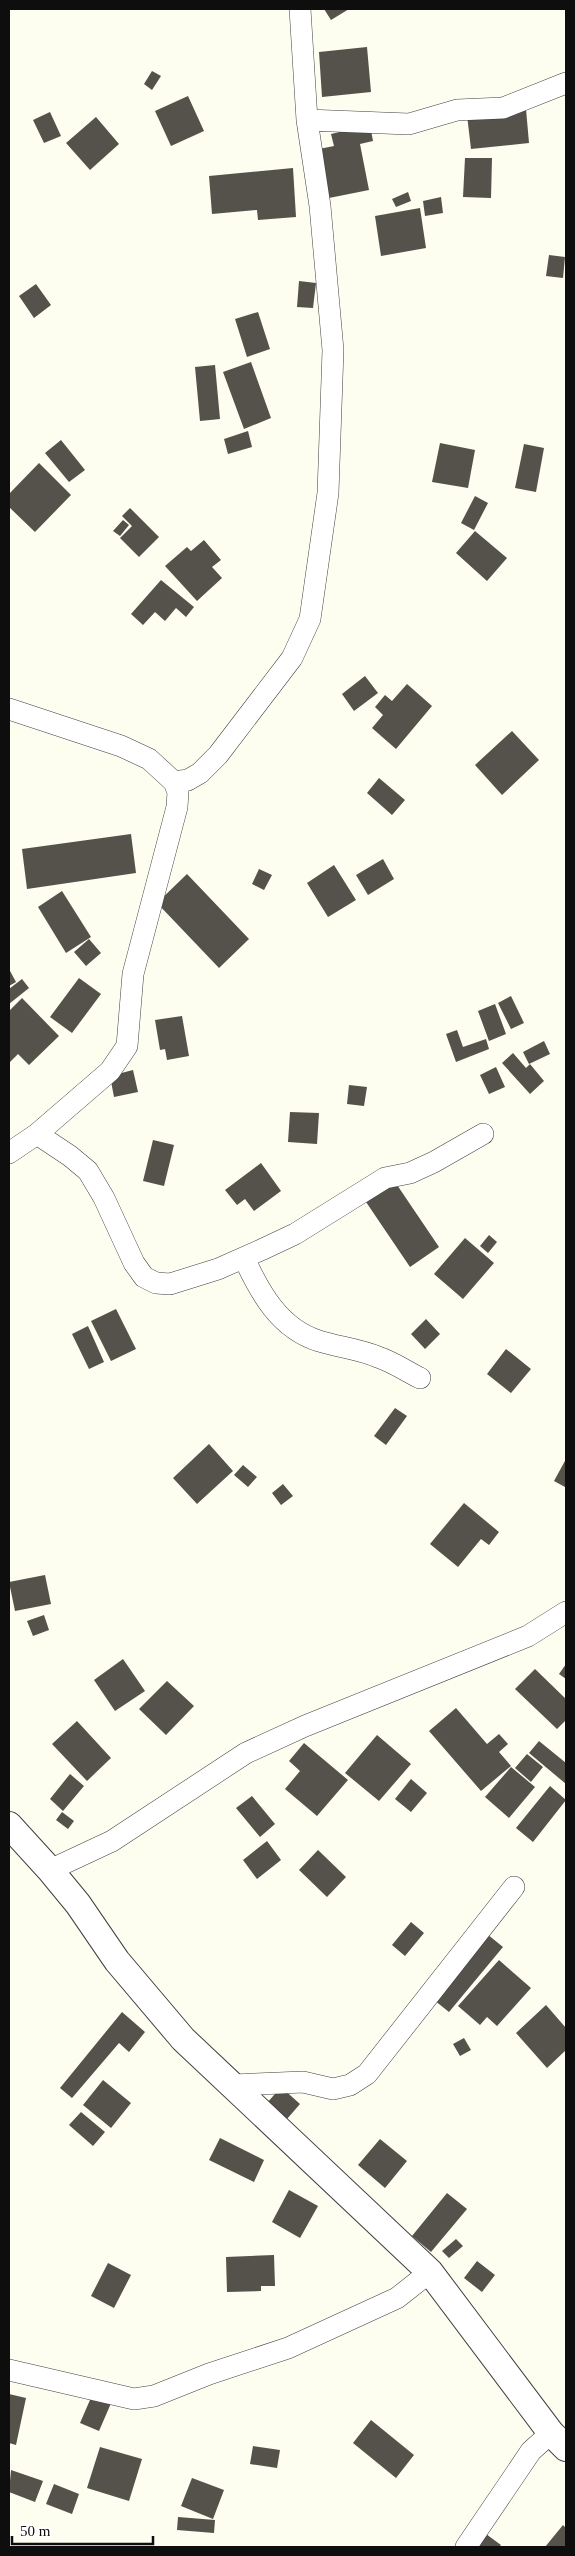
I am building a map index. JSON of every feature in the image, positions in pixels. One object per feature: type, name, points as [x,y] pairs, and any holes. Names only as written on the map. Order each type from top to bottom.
[{"type":"street","points":[[174,782],[188,780],[200,774],[218,755],[292,658],[310,619],[328,494],[333,350],[320,206],[308,120],[300,9]]},
{"type":"street","points":[[308,120],[409,124],[457,110],[503,108],[566,83]]},
{"type":"street","points":[[9,709],[137,752],[165,772],[174,782],[178,792],[177,807],[133,974],[127,1046],[110,1071],[37,1134],[9,1153]]},
{"type":"street","points":[[37,1134],[70,1156],[88,1172],[104,1198],[134,1263],[144,1277],[156,1283],[170,1284],[244,1258],[295,1234],[385,1178],[410,1173],[434,1162],[483,1134]]},
{"type":"street","points":[[244,1258],[265,1300],[282,1319],[298,1332],[317,1340],[378,1357],[420,1378]]},
{"type":"street","points":[[50,1870],[112,1841],[246,1753],[305,1726],[528,1636],[566,1612]]},
{"type":"street","points":[[9,1826],[50,1870],[78,1904],[117,1961],[183,2039],[234,2085],[353,2201],[430,2272],[559,2440],[531,2451],[466,2547]]},
{"type":"street","points":[[234,2085],[303,2082],[333,2089],[350,2085],[367,2074],[514,1887]]},
{"type":"street","points":[[9,2370],[134,2400],[154,2396],[208,2374],[288,2348],[398,2298],[430,2272]]},
{"type":"building","points":[[324,9],[349,9],[331,20]]},
{"type":"building","points":[[367,47],[371,92],[322,97],[319,52]]},
{"type":"building","points":[[152,71],[161,76],[152,90],[144,84]]},
{"type":"building","points":[[188,96],[204,131],[171,146],[155,111]]},
{"type":"building","points":[[526,109],[529,143],[471,149],[467,115]]},
{"type":"building","points":[[50,112],[61,136],[44,143],[33,120]]},
{"type":"building","points":[[96,117],[119,144],[90,170],[66,143]]},
{"type":"building","points":[[370,125],[373,141],[360,144],[369,190],[324,199],[314,150],[334,146],[331,134]]},
{"type":"building","points":[[465,158],[492,158],[491,198],[463,197]]},
{"type":"building","points":[[293,168],[296,217],[258,220],[257,210],[212,214],[209,176]]},
{"type":"building","points":[[408,192],[411,201],[396,207],[392,199]]},
{"type":"building","points":[[441,197],[443,213],[425,216],[423,201]]},
{"type":"building","points":[[420,208],[426,248],[381,256],[375,216]]},
{"type":"building","points":[[549,255],[565,257],[563,278],[546,276]]},
{"type":"building","points":[[299,281],[316,283],[313,308],[297,307]]},
{"type":"building","points":[[36,284],[51,305],[34,318],[19,296]]},
{"type":"building","points":[[258,312],[270,349],[247,357],[235,319]]},
{"type":"building","points":[[251,362],[271,418],[244,429],[223,372]]},
{"type":"building","points":[[215,365],[220,419],[200,421],[195,367]]},
{"type":"building","points":[[248,431],[252,447],[228,454],[224,439]]},
{"type":"building","points":[[61,440],[85,470],[69,482],[45,453]]},
{"type":"building","points":[[440,443],[475,450],[468,488],[432,482]]},
{"type":"building","points":[[524,444],[544,448],[536,492],[515,488]]},
{"type":"building","points":[[39,463],[71,495],[35,532],[9,507],[9,494]]},
{"type":"building","points":[[475,496],[488,503],[474,530],[461,523]]},
{"type":"building","points":[[130,508],[159,537],[139,557],[120,538],[132,526],[122,516]]},
{"type":"building","points":[[123,520],[129,525],[120,536],[113,531]]},
{"type":"building","points":[[475,531],[507,558],[487,581],[456,553]]},
{"type":"building","points":[[204,540],[221,560],[212,567],[222,578],[197,601],[165,566],[187,547],[191,551]]},
{"type":"building","points":[[161,580],[194,607],[186,617],[176,608],[165,621],[155,612],[143,625],[131,614]]},
{"type":"building","points":[[365,676],[378,693],[354,711],[342,694]]},
{"type":"building","points":[[407,684],[432,706],[396,749],[372,728],[383,715],[375,707],[385,695],[392,701]]},
{"type":"building","points":[[512,731],[539,760],[502,795],[475,765]]},
{"type":"building","points":[[379,778],[405,800],[392,815],[367,793]]},
{"type":"building","points":[[131,834],[136,873],[27,889],[22,849]]},
{"type":"building","points":[[383,859],[394,879],[368,895],[356,875]]},
{"type":"building","points":[[334,865],[356,900],[328,917],[307,883]]},
{"type":"building","points":[[259,869],[272,875],[264,890],[252,884]]},
{"type":"building","points":[[187,874],[249,939],[219,968],[157,903]]},
{"type":"building","points":[[62,891],[91,937],[66,953],[38,907]]},
{"type":"building","points":[[89,939],[101,953],[86,966],[74,952]]},
{"type":"building","points":[[9,969],[16,982],[9,986]]},
{"type":"building","points":[[79,978],[101,994],[72,1033],[50,1017]]},
{"type":"building","points":[[22,979],[29,988],[9,1004],[9,989]]},
{"type":"building","points":[[511,996],[524,1023],[511,1029],[498,1003]]},
{"type":"building","points":[[22,998],[59,1036],[29,1065],[18,1054],[9,1063],[9,1011]]},
{"type":"building","points":[[495,1004],[506,1034],[489,1041],[478,1011]]},
{"type":"building","points":[[182,1016],[189,1056],[167,1060],[165,1049],[160,1050],[155,1020]]},
{"type":"building","points":[[457,1030],[463,1047],[486,1039],[489,1049],[456,1062],[446,1034]]},
{"type":"building","points":[[544,1041],[550,1054],[529,1064],[523,1052]]},
{"type":"building","points":[[513,1053],[526,1068],[530,1064],[544,1081],[530,1094],[502,1063]]},
{"type":"building","points":[[496,1067],[505,1087],[489,1094],[480,1075]]},
{"type":"building","points":[[133,1070],[138,1092],[114,1097],[110,1076]]},
{"type":"building","points":[[349,1085],[367,1087],[364,1106],[347,1104]]},
{"type":"building","points":[[290,1112],[319,1113],[317,1144],[288,1142]]},
{"type":"building","points":[[153,1140],[174,1145],[164,1186],[143,1181]]},
{"type":"building","points":[[261,1163],[281,1191],[254,1211],[245,1199],[237,1205],[225,1190]]},
{"type":"building","points":[[393,1179],[439,1247],[410,1267],[364,1199]]},
{"type":"building","points":[[489,1235],[497,1242],[488,1253],[480,1246]]},
{"type":"building","points":[[465,1238],[494,1263],[463,1299],[434,1274]]},
{"type":"building","points":[[116,1309],[136,1349],[111,1361],[91,1321]]},
{"type":"building","points":[[426,1319],[440,1334],[425,1349],[411,1334]]},
{"type":"building","points":[[88,1326],[104,1362],[89,1369],[72,1334]]},
{"type":"building","points":[[506,1349],[531,1369],[511,1393],[487,1374]]},
{"type":"building","points":[[395,1408],[407,1416],[386,1445],[374,1436]]},
{"type":"building","points":[[209,1444],[233,1471],[197,1504],[173,1478]]},
{"type":"building","points":[[566,1459],[566,1485],[565,1487],[554,1481]]},
{"type":"building","points":[[243,1465],[257,1477],[248,1487],[234,1475]]},
{"type":"building","points":[[283,1484],[293,1496],[281,1505],[272,1493]]},
{"type":"building","points":[[464,1503],[499,1532],[489,1545],[481,1539],[458,1567],[430,1544]]},
{"type":"building","points":[[45,1575],[51,1604],[15,1611],[9,1582]]},
{"type":"building","points":[[44,1615],[49,1630],[33,1636],[27,1621]]},
{"type":"building","points":[[123,1659],[145,1691],[115,1711],[94,1680]]},
{"type":"building","points":[[566,1664],[566,1679],[559,1674]]},
{"type":"building","points":[[535,1669],[566,1699],[566,1720],[557,1729],[515,1689]]},
{"type":"building","points":[[167,1681],[194,1706],[166,1735],[139,1709]]},
{"type":"building","points":[[456,1708],[487,1744],[499,1734],[508,1744],[499,1752],[511,1766],[481,1791],[429,1731]]},
{"type":"building","points":[[77,1721],[111,1758],[87,1781],[52,1744]]},
{"type":"building","points":[[377,1735],[411,1764],[379,1801],[345,1773]]},
{"type":"building","points":[[539,1741],[566,1763],[566,1784],[529,1753]]},
{"type":"building","points":[[304,1743],[348,1780],[317,1816],[285,1789],[300,1771],[289,1761]]},
{"type":"building","points":[[527,1754],[543,1767],[531,1782],[515,1768]]},
{"type":"building","points":[[511,1767],[535,1787],[509,1818],[485,1797]]},
{"type":"building","points":[[70,1774],[84,1786],[63,1811],[50,1799]]},
{"type":"building","points":[[411,1779],[427,1793],[411,1812],[395,1799]]},
{"type":"building","points":[[550,1786],[566,1800],[533,1842],[516,1828]]},
{"type":"building","points":[[252,1796],[275,1824],[260,1837],[236,1808]]},
{"type":"building","points":[[62,1812],[74,1821],[68,1829],[56,1820]]},
{"type":"building","points":[[267,1841],[281,1860],[257,1879],[243,1860]]},
{"type":"building","points":[[318,1850],[346,1877],[327,1897],[299,1870]]},
{"type":"building","points":[[411,1922],[424,1933],[405,1956],[392,1945]]},
{"type":"building","points":[[487,1934],[503,1947],[449,2012],[434,2000]]},
{"type":"building","points":[[499,1960],[531,1988],[497,2026],[487,2017],[480,2025],[458,2006]]},
{"type":"building","points":[[546,2005],[566,2028],[566,2050],[547,2068],[516,2033]]},
{"type":"building","points":[[122,2012],[145,2032],[129,2052],[119,2043],[72,2098],[60,2088]]},
{"type":"building","points":[[464,2038],[471,2050],[460,2056],[453,2044]]},
{"type":"building","points":[[103,2080],[131,2103],[111,2128],[83,2105]]},
{"type":"building","points":[[281,2087],[300,2104],[287,2119],[267,2103]]},
{"type":"building","points":[[81,2112],[105,2132],[93,2146],[69,2125]]},
{"type":"building","points":[[220,2138],[264,2160],[254,2182],[209,2160]]},
{"type":"building","points":[[380,2139],[407,2161],[385,2188],[358,2165]]},
{"type":"building","points":[[289,2190],[318,2206],[300,2238],[272,2222]]},
{"type":"building","points":[[447,2193],[467,2209],[431,2252],[412,2236]]},
{"type":"building","points":[[456,2239],[463,2246],[449,2258],[442,2251]]},
{"type":"building","points":[[274,2255],[275,2286],[261,2286],[261,2291],[227,2292],[226,2257]]},
{"type":"building","points":[[477,2261],[495,2275],[482,2292],[464,2278]]},
{"type":"building","points":[[108,2263],[131,2275],[114,2308],[91,2296]]},
{"type":"building","points":[[93,2393],[112,2401],[99,2431],[80,2423]]},
{"type":"building","points":[[9,2394],[26,2398],[16,2445],[9,2443]]},
{"type":"building","points":[[371,2420],[414,2455],[396,2478],[353,2443]]},
{"type":"building","points":[[253,2446],[280,2450],[277,2468],[250,2464]]},
{"type":"building","points":[[100,2447],[142,2459],[129,2501],[87,2488]]},
{"type":"building","points":[[11,2470],[43,2481],[35,2502],[9,2492]]},
{"type":"building","points":[[192,2478],[224,2490],[213,2519],[181,2506]]},
{"type":"building","points":[[54,2484],[79,2494],[72,2514],[46,2504]]},
{"type":"building","points":[[178,2517],[215,2520],[214,2533],[177,2530]]},
{"type":"building","points":[[563,2525],[566,2528],[566,2547],[545,2547]]},
{"type":"building","points":[[486,2534],[501,2545],[499,2547],[476,2547]]}]
